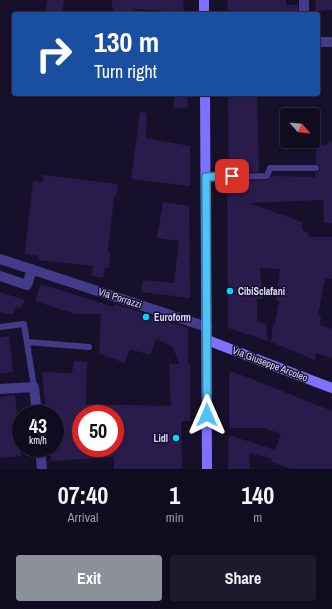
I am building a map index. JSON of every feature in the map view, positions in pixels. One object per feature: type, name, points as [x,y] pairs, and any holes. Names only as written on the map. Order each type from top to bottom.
[{"type":"main road","points":[[204,0],[204,12]]},
{"type":"main road","points":[[205,96],[208,469]]},
{"type":"main road","name":"Via Giuseppe Arcoleo","points":[[207,340],[332,388]]},
{"type":"street","points":[[304,0],[304,12]]},
{"type":"street","points":[[320,42],[332,42]]},
{"type":"street","name":"Via Porrazzi","points":[[0,259],[207,327]]},
{"type":"street","points":[[0,276],[27,285],[32,269]]},
{"type":"street","points":[[0,389],[34,387],[35,405]]},
{"type":"street","points":[[41,457],[42,469]]},
{"type":"lane","points":[[206,177],[267,176],[270,168],[316,168]]},
{"type":"lane","points":[[0,327],[24,324],[34,387]]},
{"type":"lane","points":[[27,342],[89,347]]},
{"type":"building","points":[[47,0],[64,0],[62,12],[45,12]]},
{"type":"building","points":[[112,0],[183,0],[184,12],[135,9],[134,12],[113,12]]},
{"type":"building","points":[[227,0],[286,0],[286,5],[298,5],[298,12],[228,12]]},
{"type":"building","points":[[316,0],[332,0],[332,10],[315,11]]},
{"type":"building","points":[[174,96],[187,96],[188,107],[174,109]]},
{"type":"building","points":[[228,96],[257,96],[259,172],[229,172]]},
{"type":"building","points":[[140,112],[147,113],[146,138],[190,146],[190,186],[131,179]]},
{"type":"building","points":[[332,141],[332,223],[324,223],[323,200],[249,203],[302,222],[302,230],[307,232],[309,237],[332,237],[332,279],[325,278],[318,316],[321,316],[320,325],[332,329],[332,358],[316,353],[315,360],[271,342],[273,324],[275,324],[279,301],[276,301],[280,269],[260,268],[263,299],[257,299],[257,322],[266,323],[268,341],[228,328],[227,185],[229,185],[229,181],[268,180],[272,176],[315,177],[315,172],[319,172],[320,168],[320,165],[316,164],[316,148],[320,148],[320,145],[324,145]]},
{"type":"building","points":[[43,175],[118,184],[116,197],[114,197],[108,251],[110,253],[109,268],[105,268],[103,278],[92,276],[93,266],[38,260],[39,256],[25,254],[33,181],[43,182]]},
{"type":"building","points":[[163,202],[189,206],[190,298],[141,292],[143,280],[174,283],[179,241],[157,238]]},
{"type":"building","points":[[41,284],[114,307],[115,304],[188,328],[188,364],[190,364],[190,421],[181,421],[182,469],[114,469],[114,457],[51,461],[50,457],[64,457],[64,405],[45,405],[42,372],[72,373],[74,361],[87,362],[86,404],[171,406],[169,364],[179,364],[173,347],[156,339],[150,355],[130,349],[124,363],[99,353],[101,314],[75,314],[35,301]]},
{"type":"building","points":[[0,292],[25,300],[20,309],[16,307],[14,314],[0,312]]},
{"type":"building","points":[[9,336],[13,372],[0,374],[0,337]]},
{"type":"building","points":[[234,372],[332,411],[332,469],[291,469],[271,462],[272,459],[249,453],[250,469],[228,469],[229,435],[275,450],[281,434],[264,428],[229,428],[229,373]]},
{"type":"building","points":[[15,395],[16,405],[12,405],[12,457],[0,458],[0,397]]},
{"type":"place","name":"CibiSclafani","points":[[230,291]]},
{"type":"place","name":"Euroform","points":[[146,317]]},
{"type":"place","name":"Lidl","points":[[176,438]]},
{"type":"route","points":[[207,415],[206,177],[232,176]]}]
